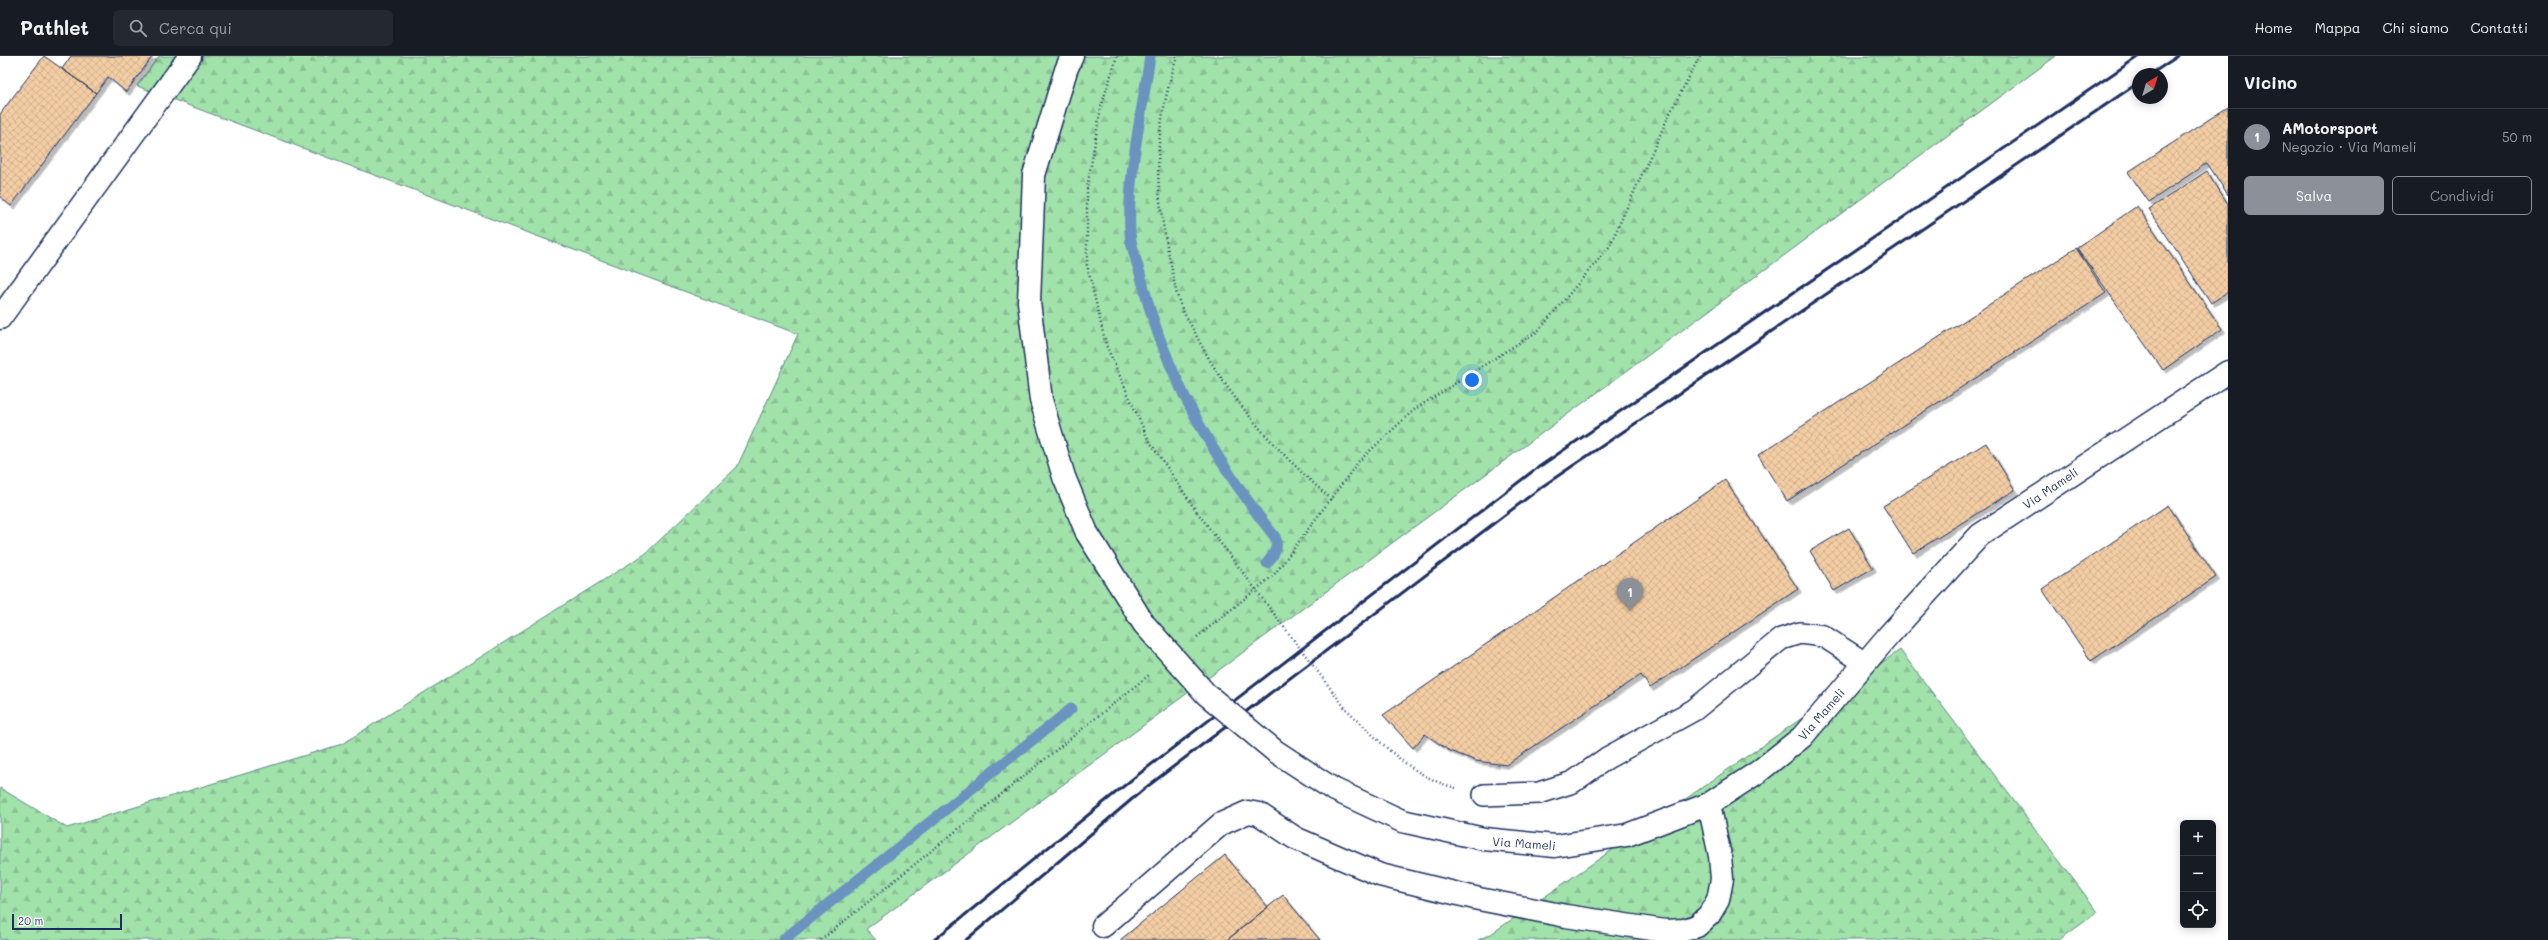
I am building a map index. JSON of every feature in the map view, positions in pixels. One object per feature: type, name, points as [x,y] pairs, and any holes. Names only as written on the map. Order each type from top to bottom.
[{"type":"main road","points":[[0,318],[190,56]]},
{"type":"main road","name":"Via Mameli","points":[[1072,56],[1066,70],[1034,175],[1029,302],[1041,400],[1064,477],[1087,534],[1144,624],[1206,694],[1275,751],[1333,789],[1402,821],[1484,840],[1555,846],[1627,835],[1709,804],[1758,772],[1802,737],[1865,663],[1980,535],[2228,372]]},
{"type":"main road","points":[[1103,926],[1221,824],[1248,812],[1259,814],[1295,838],[1380,874],[1479,899],[1566,916],[1665,931],[1684,930],[1701,922],[1709,915],[1718,900],[1722,879],[1720,856],[1709,804]]},
{"type":"lane","points":[[1484,795],[1539,793],[1574,782],[1607,758],[1694,710],[1781,639],[1800,633],[1823,636],[1865,663]]},
{"type":"path","points":[[1117,56],[1101,107],[1087,188],[1087,265],[1109,352],[1148,439],[1197,512],[1346,709],[1404,764],[1444,785],[1484,795]]},
{"type":"path","points":[[1177,56],[1166,92],[1158,137],[1157,182],[1164,229],[1179,301],[1206,355],[1243,408],[1294,466],[1331,499]]},
{"type":"path","points":[[1193,640],[1274,575],[1359,461],[1415,409],[1538,331],[1610,247],[1669,115],[1700,56]]},
{"type":"path","points":[[821,940],[1156,670]]},
{"type":"green space","points":[[159,56],[2056,56],[866,929],[876,940],[0,940],[0,788],[67,828],[342,744],[645,554],[737,467],[798,334],[137,86]]},
{"type":"green space","points":[[1900,650],[2098,912],[2059,940],[1478,940],[1491,934]]},
{"type":"building","points":[[44,56],[96,93],[11,206],[0,197],[0,114]]},
{"type":"building","points":[[71,56],[153,56],[126,92],[108,77],[96,93],[62,69]]},
{"type":"building","points":[[2228,107],[2228,195],[2207,163],[2149,202],[2128,172]]},
{"type":"building","points":[[2207,171],[2228,204],[2228,292],[2211,303],[2149,209]]},
{"type":"building","points":[[2137,206],[2222,329],[2163,370],[2077,248]]},
{"type":"building","points":[[2076,248],[2106,293],[1787,501],[1758,455]]},
{"type":"building","points":[[1986,443],[2015,490],[1913,553],[1883,506]]},
{"type":"building","points":[[1725,480],[1798,589],[1650,688],[1641,675],[1506,765],[1476,761],[1448,750],[1425,734],[1413,748],[1383,715]]},
{"type":"building","points":[[2168,505],[2216,577],[2091,661],[2042,589]]},
{"type":"building","points":[[1849,528],[1873,568],[1834,591],[1810,551]]},
{"type":"building","points":[[1225,855],[1268,907],[1227,940],[1120,940]]},
{"type":"building","points":[[1283,895],[1320,940],[1227,940],[1268,907]]},
{"type":"waterway","points":[[1150,56],[1136,144],[1131,188],[1130,233],[1134,255],[1151,313],[1177,381],[1212,446],[1253,508],[1275,537],[1276,548],[1274,554],[1267,563]]},
{"type":"waterway","points":[[783,940],[1071,709]]},
{"type":"railway","points":[[934,940],[1135,777],[1533,471],[2139,56]]},
{"type":"railway","points":[[2160,68],[2178,56]]},
{"type":"railway","points":[[966,940],[1144,789],[1543,486],[2132,87]]},
{"type":"place","name":"AMotorsport","points":[[1630,611]]}]
